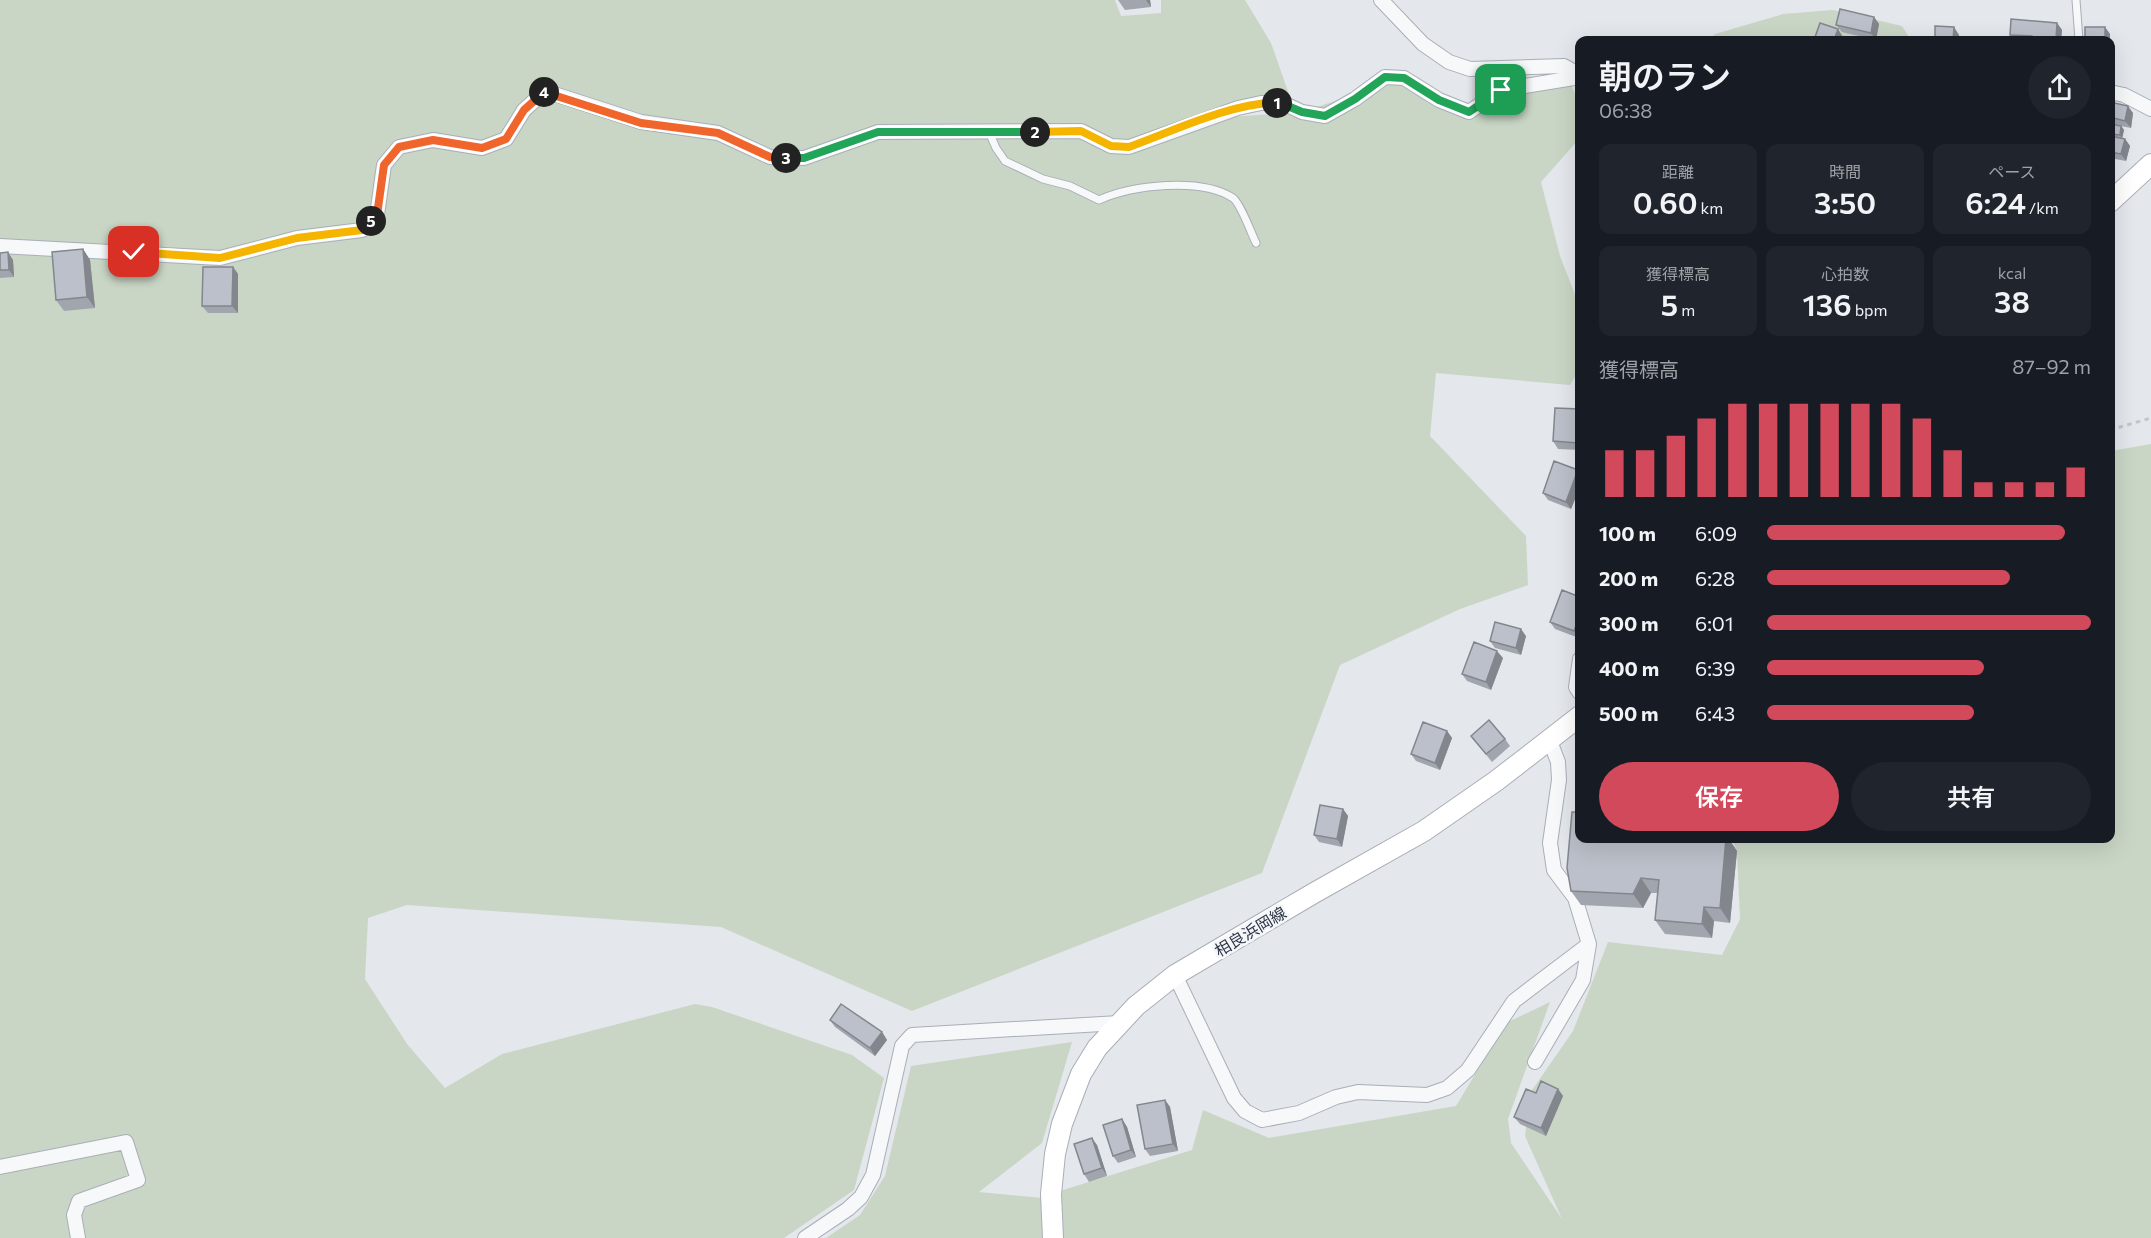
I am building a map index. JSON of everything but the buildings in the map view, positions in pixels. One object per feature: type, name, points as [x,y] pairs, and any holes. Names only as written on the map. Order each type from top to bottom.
[{"type":"main road","points":[[2115,197],[2151,164]]},
{"type":"main road","name":"相良浜岡線","points":[[1053,1238],[1051,1194],[1055,1154],[1062,1124],[1081,1074],[1097,1048],[1136,1006],[1175,975],[1424,831],[1550,741],[1575,720]]},
{"type":"street","points":[[1381,0],[1423,44],[1449,62],[1470,69],[1564,66],[1575,73]]},
{"type":"street","points":[[0,246],[220,258],[297,238],[362,230],[377,215],[384,165],[399,147],[433,140],[482,148],[506,139],[524,110],[545,91],[641,123],[718,133],[770,157],[804,158],[878,132],[1081,131],[1111,146],[1129,147],[1238,108],[1261,103],[1283,104],[1302,112],[1325,116],[1355,99],[1385,77],[1404,78],[1439,100],[1469,112],[1501,90],[1575,77]]},
{"type":"street","points":[[2115,93],[2124,95],[2151,109]]},
{"type":"street","points":[[1535,1062],[1583,980],[1589,944],[1575,898],[1554,870],[1551,843],[1559,780],[1558,762],[1550,741]]},
{"type":"street","points":[[1175,975],[1234,1098],[1245,1111],[1262,1120],[1299,1113],[1336,1097],[1358,1092],[1427,1095],[1447,1088],[1468,1070],[1514,1000],[1589,944]]},
{"type":"street","points":[[805,1238],[861,1197],[873,1175],[902,1046],[912,1035],[1119,1023]]},
{"type":"street","points":[[0,1167],[126,1142],[138,1180],[79,1201],[74,1215],[78,1238]]},
{"type":"lane","points":[[2076,0],[2079,36]]},
{"type":"lane","points":[[989,132],[1005,161],[1043,179],[1070,186],[1099,200],[1112,194],[1146,186],[1212,189],[1235,200],[1256,243]]},
{"type":"path","points":[[2115,429],[2151,418]]},
{"type":"green space","points":[[0,0],[1115,0],[1121,16],[1161,13],[1161,0],[1245,0],[1271,43],[1290,97],[1215,118],[1302,112],[1404,78],[1469,112],[1564,66],[1575,94],[1575,144],[1541,182],[1560,256],[1575,295],[1575,377],[1570,385],[1436,373],[1430,436],[1526,536],[1528,585],[1460,609],[1340,665],[1262,873],[912,1011],[721,927],[407,905],[368,918],[365,979],[407,1044],[445,1088],[502,1054],[695,1004],[712,1007],[852,1055],[884,1078],[854,1190],[784,1238],[0,1238]]},
{"type":"green space","points":[[1833,10],[1902,26],[1908,36],[1713,36],[1783,14]]},
{"type":"green space","points":[[2151,444],[2151,1238],[1053,1238],[1047,1195],[1192,1150],[1203,1110],[1269,1138],[1456,1106],[1506,1023],[1550,1002],[1508,1119],[1511,1143],[1562,1219],[1525,1136],[1530,1093],[1573,1031],[1608,942],[1722,955],[1740,919],[1737,851],[1734,843],[2115,843],[2115,450]]},
{"type":"green space","points":[[1072,1042],[1042,1143],[979,1192],[1043,1198],[1047,1238],[826,1238],[860,1215],[885,1176],[911,1066]]},
{"type":"route","points":[[134,252],[220,258],[297,238],[362,230],[377,215],[384,165],[399,147],[433,140],[482,148],[506,139],[524,110],[545,91],[641,123],[718,133],[770,157],[804,158],[878,132],[1081,131],[1111,146],[1129,147],[1238,108],[1261,103],[1283,104],[1302,112],[1325,116],[1355,99],[1385,77],[1404,78],[1439,100],[1469,112],[1501,90]]}]
